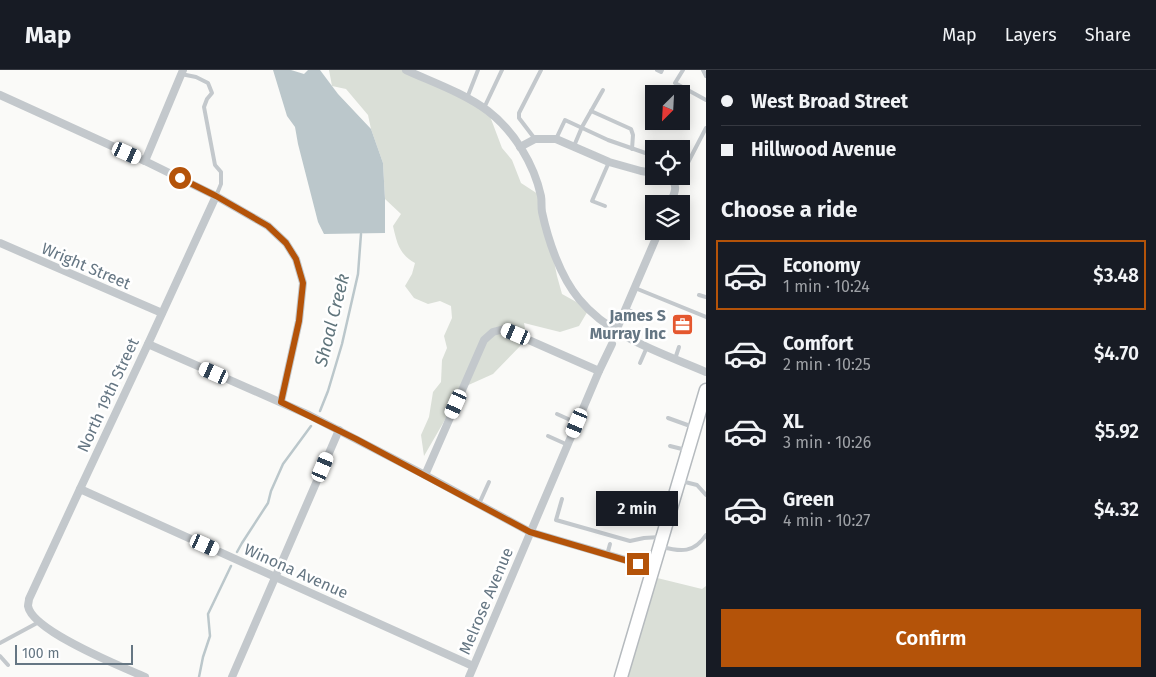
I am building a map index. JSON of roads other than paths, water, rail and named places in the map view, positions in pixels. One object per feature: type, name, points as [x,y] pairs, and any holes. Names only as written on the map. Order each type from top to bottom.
[{"type":"main road","points":[[621,677],[706,390]]},
{"type":"street","points":[[145,161],[182,72],[173,70]]},
{"type":"street","points":[[406,70],[467,98],[484,108],[504,127],[520,147],[529,162],[541,196],[542,211],[552,248],[563,274],[578,298],[598,318],[616,331],[647,347],[706,372]]},
{"type":"street","points":[[0,95],[145,161],[216,196],[268,226],[286,243],[296,259],[303,283],[299,321],[281,402]]},
{"type":"street","points":[[520,147],[535,139],[556,139],[609,162],[645,172]]},
{"type":"street","name":"North 19th Street","points":[[39,622],[28,607],[29,599],[216,196]]},
{"type":"street","points":[[616,331],[655,240]]},
{"type":"street","name":"Wright Street","points":[[0,244],[162,314]]},
{"type":"street","points":[[425,475],[484,340],[493,332],[504,329],[599,371]]},
{"type":"street","points":[[148,344],[281,402],[339,430],[530,532],[653,568]]},
{"type":"street","name":"Melrose Avenue","points":[[469,677],[612,344]]},
{"type":"street","points":[[232,677],[339,430]]},
{"type":"street","name":"Winona Avenue","points":[[80,489],[474,666]]},
{"type":"street","points":[[39,622],[85,650],[145,677]]},
{"type":"lane","points":[[467,98],[478,70]]},
{"type":"lane","points":[[484,108],[502,70]]},
{"type":"lane","points":[[535,139],[519,118],[519,113],[541,70]]},
{"type":"lane","points":[[657,70],[661,72],[662,70]]},
{"type":"lane","points":[[683,70],[675,83],[706,100]]},
{"type":"lane","points":[[703,70],[706,76]]},
{"type":"lane","points":[[182,72],[208,83],[212,93],[204,107],[215,165],[221,172],[221,184],[216,196]]},
{"type":"lane","points":[[574,146],[602,90]]},
{"type":"lane","points":[[591,111],[631,129],[633,135],[632,149]]},
{"type":"lane","points":[[556,139],[565,120],[608,140],[645,153]]},
{"type":"lane","points":[[690,158],[706,128]]},
{"type":"lane","points":[[605,206],[592,201],[609,162]]},
{"type":"lane","points":[[635,288],[706,316]]},
{"type":"lane","points":[[699,295],[706,298]]},
{"type":"lane","points":[[626,309],[643,316]]},
{"type":"lane","points":[[640,363],[647,347]]},
{"type":"lane","points":[[675,359],[679,347]]},
{"type":"lane","points":[[557,414],[577,423]]},
{"type":"lane","points":[[668,418],[695,428]]},
{"type":"lane","points":[[548,436],[568,445]]},
{"type":"lane","points":[[670,446],[688,451]]},
{"type":"lane","points":[[679,480],[697,486],[706,493]]},
{"type":"lane","points":[[479,504],[489,482]]},
{"type":"lane","points":[[562,499],[556,520],[630,541],[644,538],[661,542],[677,551],[686,550],[694,546],[706,535]]},
{"type":"lane","points":[[607,555],[610,544]]},
{"type":"lane","points":[[0,643],[39,622]]},
{"type":"lane","points":[[0,656],[8,665]]},
{"type":"waterway","name":"Shoal Creek","points":[[320,411],[342,344],[358,274],[361,234]]},
{"type":"waterway","name":"Shoal Creek","points":[[237,552],[268,503],[271,491],[283,464],[311,426]]},
{"type":"waterway","name":"Shoal Creek","points":[[199,677],[210,636],[208,614],[231,566]]},
{"type":"place","name":"James S Murray Inc","points":[[682,324]]}]
